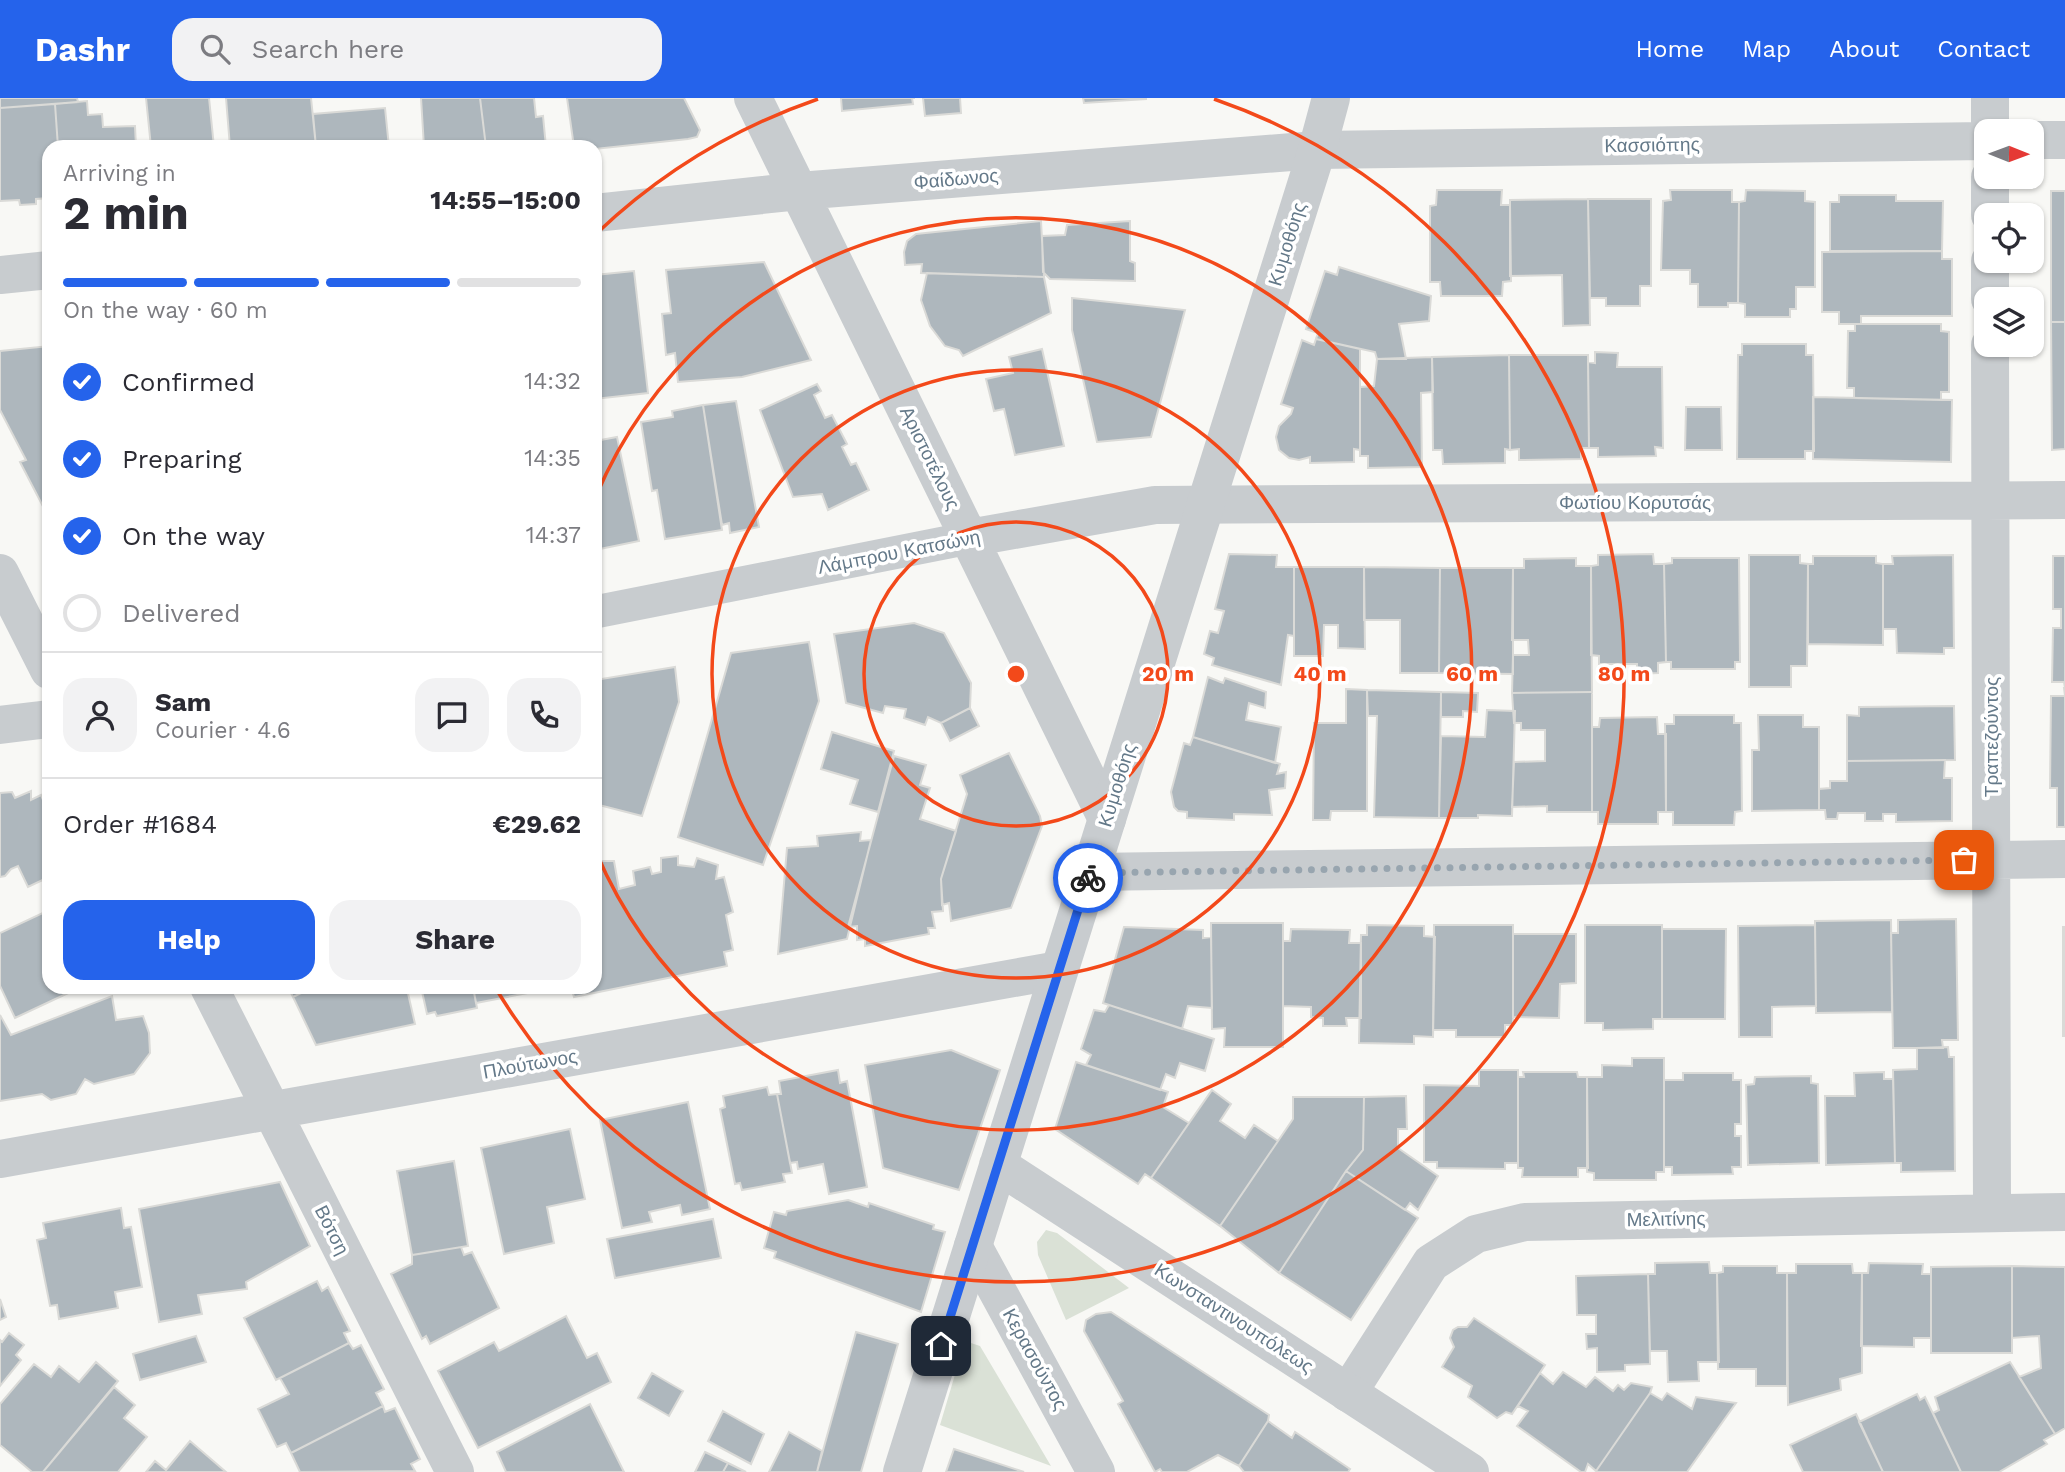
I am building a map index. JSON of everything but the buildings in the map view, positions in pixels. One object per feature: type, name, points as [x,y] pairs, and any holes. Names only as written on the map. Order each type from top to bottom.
[{"type":"street","name":"Αριστοτέλους","points":[[752,98],[1107,819]]},
{"type":"street","name":"Κυμοθόης","points":[[902,1472],[1331,98]]},
{"type":"street","points":[[1990,98],[1990,119]]},
{"type":"street","points":[[2044,140],[2065,140]]},
{"type":"street","name":"Κασσιόπης","points":[[1317,149],[1974,141]]},
{"type":"street","name":"Φαίδωνος","points":[[602,212],[799,191],[1317,149]]},
{"type":"street","points":[[0,275],[42,271]]},
{"type":"street","name":"Τραπεζούντος","points":[[1990,357],[1992,1213]]},
{"type":"street","name":"Φωτίου Κορυτσάς","points":[[1205,504],[2065,500]]},
{"type":"street","name":"Λάμπρου Κατσώνη","points":[[602,611],[969,538],[1155,505],[1205,504]]},
{"type":"street","points":[[0,573],[42,656]]},
{"type":"street","points":[[0,725],[42,720]]},
{"type":"street","points":[[1090,873],[2065,859]]},
{"type":"street","name":"Πλούτωνος","points":[[0,1159],[1059,970]]},
{"type":"street","name":"Βότση","points":[[213,994],[454,1472]]},
{"type":"street","name":"Κωνσταντινουπόλεως","points":[[998,1165],[1470,1472]]},
{"type":"street","name":"Μελιτίνης","points":[[1348,1393],[1432,1263],[1476,1234],[1525,1222],[2065,1212]]},
{"type":"street","name":"Κερασούντος","points":[[973,1246],[1097,1472]]},
{"type":"shaded area","points":[[1046,1230],[1057,1233],[1129,1288],[1066,1320],[1038,1255],[1037,1242]]},
{"type":"shaded area","points":[[965,1341],[980,1346],[1051,1466],[940,1425]]},
{"type":"way so far","points":[[1088,878],[1090,873],[1964,860]]},
{"type":"route","points":[[941,1346],[1088,878]]}]
